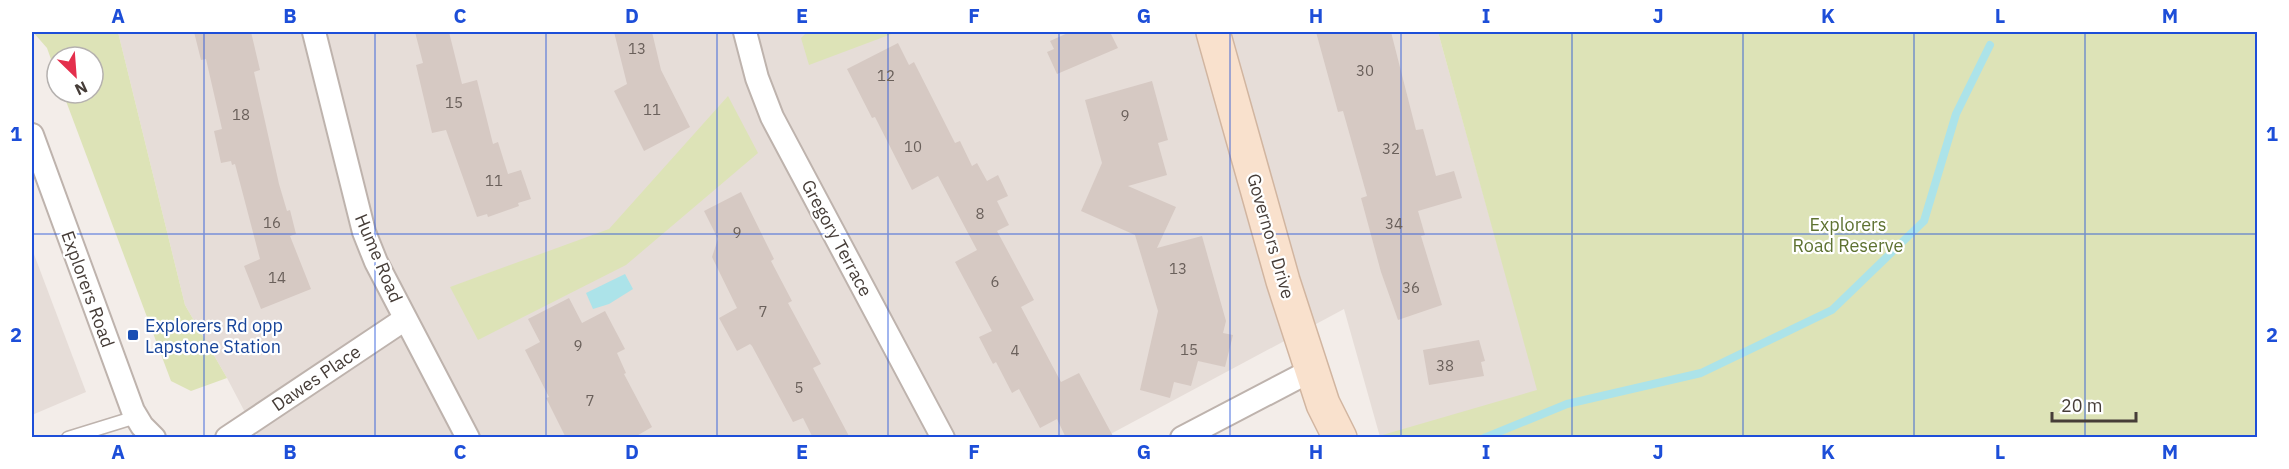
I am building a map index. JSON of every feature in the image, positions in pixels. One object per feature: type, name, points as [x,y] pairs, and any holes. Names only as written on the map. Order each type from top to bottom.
[{"type":"main road","name":"Governors Drive","points":[[1213,32],[1283,282],[1323,404],[1340,438]]},
{"type":"street","name":"Hume Road","points":[[314,32],[364,232],[405,319],[468,438]]},
{"type":"street","name":"Gregory Terrace","points":[[745,32],[757,78],[772,117],[943,438]]},
{"type":"street","name":"Explorers Road","points":[[32,135],[136,417],[153,438]]},
{"type":"street","name":"Dawes Place","points":[[227,438],[405,319]]},
{"type":"street","points":[[1182,438],[1312,370]]},
{"type":"lane","points":[[68,438],[136,417]]},
{"type":"shaded area","points":[[118,32],[1438,32],[1551,437],[1380,437],[1344,309],[1105,437],[258,437],[185,305]]},
{"type":"shaded area","points":[[32,249],[86,392],[32,415]]},
{"type":"green space","points":[[33,32],[118,32],[185,305],[227,378],[191,391],[171,381],[68,105],[105,105],[105,45],[45,46]]},
{"type":"green space","points":[[807,32],[897,32],[809,65],[801,38]]},
{"type":"green space","name":"Explorers Road Reserve","points":[[1438,32],[2257,32],[2257,437],[1380,437],[1537,390]]},
{"type":"green space","points":[[728,96],[758,153],[626,265],[478,340],[450,287],[609,229]]},
{"type":"water","points":[[625,274],[633,289],[609,304],[593,309],[586,293]]},
{"type":"building","points":[[194,32],[251,32],[260,70],[254,72],[279,184],[287,211],[290,210],[296,234],[290,236],[311,289],[261,309],[244,266],[260,259],[235,164],[232,165],[231,161],[221,163],[214,131],[222,129],[206,59],[201,60]]},
{"type":"building","points":[[415,32],[449,32],[462,84],[477,80],[493,144],[498,142],[508,174],[521,170],[531,199],[518,203],[519,206],[488,217],[487,214],[477,217],[446,130],[432,133],[416,65],[423,63]]},
{"type":"building","points":[[614,32],[652,32],[661,70],[690,127],[644,151],[614,91],[627,84]]},
{"type":"building","points":[[1070,32],[1110,32],[1118,48],[1057,74],[1047,52],[1054,49],[1050,41]]},
{"type":"building","points":[[1316,32],[1391,32],[1416,130],[1423,129],[1436,176],[1454,171],[1462,198],[1418,211],[1425,235],[1421,236],[1442,305],[1398,320],[1381,272],[1361,198],[1367,196],[1343,111],[1338,112]]},
{"type":"building","points":[[898,43],[909,65],[914,62],[955,143],[960,141],[972,166],[977,163],[987,181],[998,175],[1008,196],[997,201],[1009,225],[997,231],[1034,300],[1021,307],[1061,382],[1079,373],[1114,438],[1066,438],[1057,419],[1040,428],[1019,389],[1012,393],[996,362],[993,364],[979,337],[992,331],[955,262],[977,250],[938,176],[912,190],[875,117],[872,118],[847,69]]},
{"type":"building","points":[[1152,81],[1168,140],[1158,143],[1167,175],[1128,186],[1176,207],[1157,248],[1202,236],[1226,321],[1223,333],[1233,335],[1225,367],[1198,361],[1191,386],[1174,382],[1170,398],[1140,390],[1158,311],[1135,235],[1081,211],[1102,163],[1085,100]]},
{"type":"building","points":[[741,192],[774,259],[771,261],[792,301],[788,303],[821,364],[813,368],[850,438],[813,438],[803,418],[793,422],[752,346],[750,344],[737,351],[719,318],[737,308],[712,257],[718,239],[704,211]]},
{"type":"building","points":[[569,298],[582,323],[605,311],[625,349],[617,353],[626,373],[624,374],[652,427],[633,438],[566,438],[546,398],[549,397],[525,350],[540,342],[528,319]]},
{"type":"building","points":[[1479,340],[1485,361],[1481,362],[1484,376],[1429,385],[1423,350]]},
{"type":"waterway","points":[[1484,438],[1567,404],[1701,373],[1832,310],[1924,221],[1956,114],[1990,45]]},
{"type":"place","name":"Explorers Rd opp Lapstone Station","points":[[133,335]]}]
